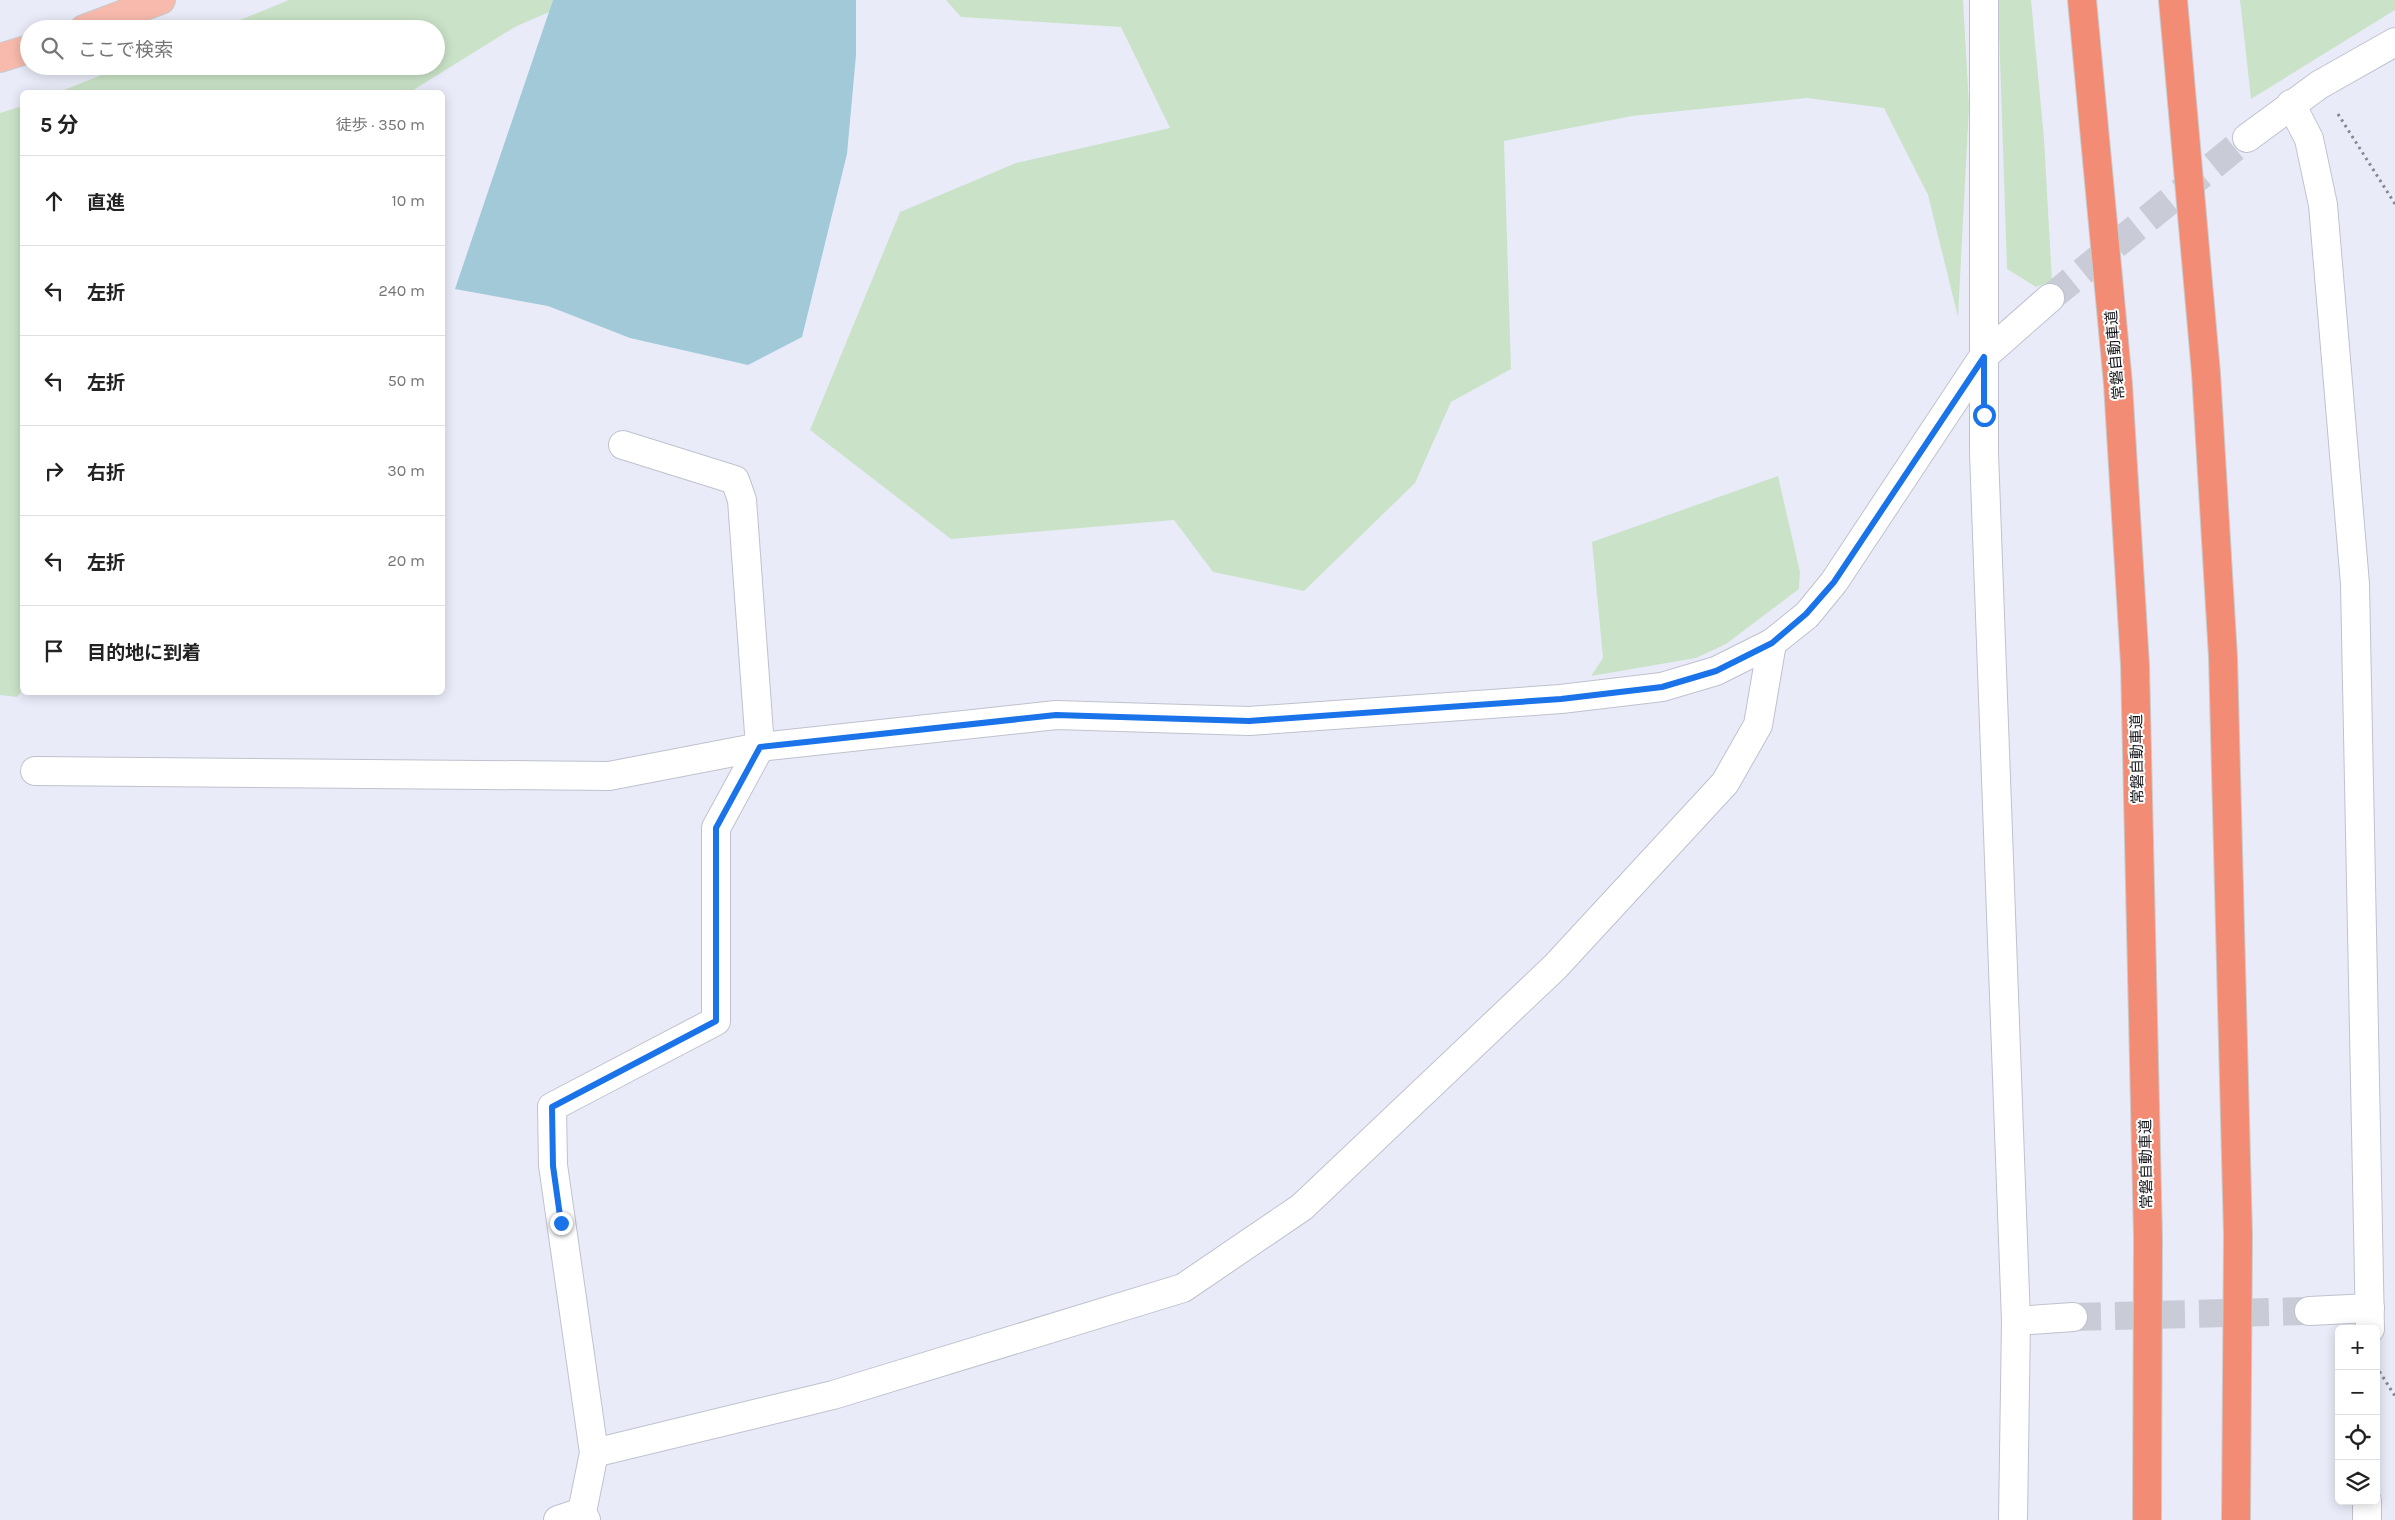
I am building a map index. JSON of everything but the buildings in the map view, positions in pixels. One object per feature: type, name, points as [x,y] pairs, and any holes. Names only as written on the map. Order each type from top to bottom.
[{"type":"highway","name":"常磐自動車道","points":[[2082,0],[2118,384],[2134,665],[2148,1238],[2147,1520]]},
{"type":"highway","points":[[2173,0],[2206,373],[2223,657],[2238,1235],[2236,1520]]},
{"type":"main road","points":[[108,20],[161,0]]},
{"type":"main road","points":[[0,58],[20,52]]},
{"type":"street","points":[[1984,0],[1984,453],[2016,1321],[2013,1520]]},
{"type":"street","points":[[2248,138],[2291,104],[2319,85],[2395,42]]},
{"type":"street","points":[[2291,104],[2309,139],[2323,204],[2355,584],[2370,1318],[2309,1311]]},
{"type":"street","points":[[35,771],[609,776],[760,747],[1056,715],[1249,721],[1561,699],[1662,687],[1716,671],[1772,643],[1806,614],[1834,582],[1984,357],[2050,298]]},
{"type":"street","points":[[575,1517],[594,1453],[553,1166],[552,1107],[716,1021],[716,828],[760,747],[742,500],[734,480],[623,445]]},
{"type":"street","points":[[594,1453],[833,1395],[1183,1288],[1302,1207],[1555,967],[1725,783],[1758,725],[1772,643]]},
{"type":"street","points":[[2016,1321],[2073,1317]]},
{"type":"street","points":[[2367,1505],[2367,1520]]},
{"type":"path","points":[[2319,85],[2395,204]]},
{"type":"path","points":[[2379,1370],[2395,1396]]},
{"type":"green space","points":[[289,0],[553,0],[549,12],[515,27],[445,70],[445,20],[240,20]]},
{"type":"green space","points":[[946,0],[1963,0],[1969,106],[1958,317],[1928,195],[1884,108],[1807,98],[1632,116],[1504,141],[1511,369],[1451,402],[1415,483],[1304,591],[1213,572],[1174,520],[951,539],[810,430],[900,212],[1016,163],[1170,128],[1121,27],[961,17]]},
{"type":"green space","points":[[1998,0],[2031,0],[2044,139],[2052,281],[2036,287],[2007,269]]},
{"type":"green space","points":[[2240,0],[2395,0],[2395,10],[2251,99]]},
{"type":"green space","points":[[102,75],[437,75],[413,90],[64,90]]},
{"type":"green space","points":[[20,107],[20,693],[17,697],[0,695],[0,113]]},
{"type":"green space","points":[[1778,476],[1800,572],[1799,589],[1726,644],[1696,658],[1591,676],[1603,658],[1592,542]]},
{"type":"water","points":[[553,0],[856,0],[856,55],[847,154],[802,337],[748,365],[630,338],[548,306],[455,289]]},
{"type":"tunnel","points":[[2050,298],[2247,138]]},
{"type":"tunnel","points":[[2073,1317],[2309,1311]]},
{"type":"route","points":[[561,1223],[553,1166],[552,1107],[716,1021],[716,828],[760,747],[1056,715],[1249,721],[1561,699],[1662,687],[1716,671],[1772,643],[1806,614],[1834,582],[1984,357],[1984,415]]}]
